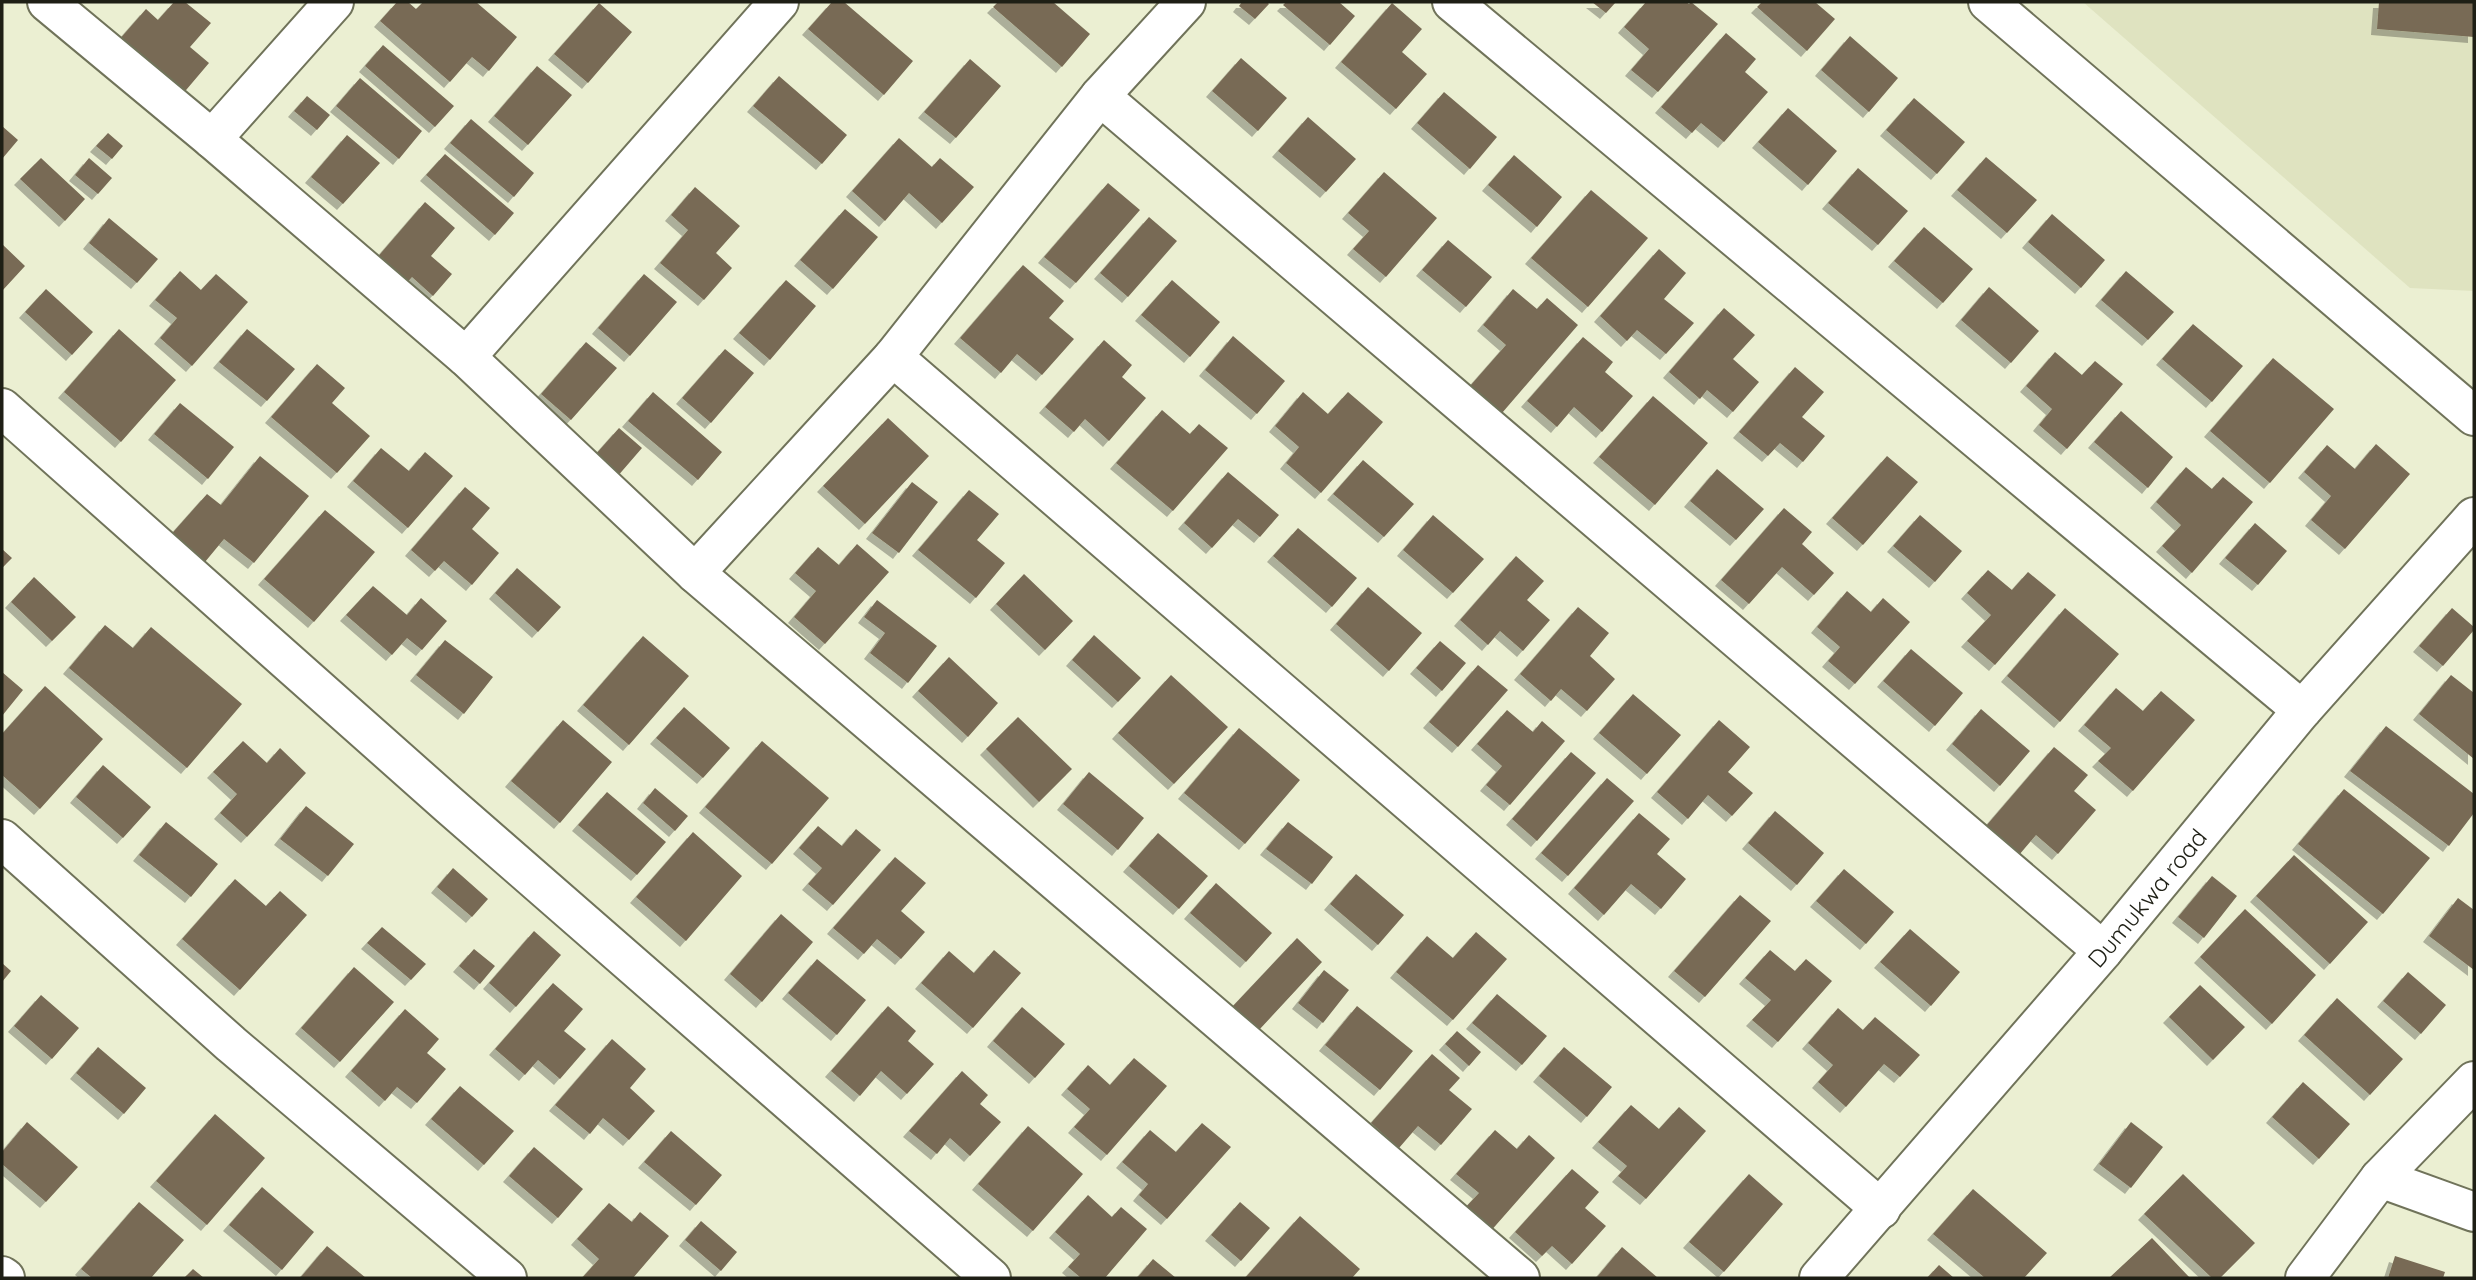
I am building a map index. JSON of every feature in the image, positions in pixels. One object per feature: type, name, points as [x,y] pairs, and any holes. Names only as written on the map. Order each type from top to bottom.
[{"type":"street","points":[[47,2],[212,139],[466,357],[695,573],[1520,1278]]},
{"type":"street","points":[[212,139],[334,2]]},
{"type":"street","points":[[466,357],[779,2]]},
{"type":"street","points":[[695,573],[893,357],[1100,96],[1186,2]]},
{"type":"street","points":[[1452,2],[2302,710]]},
{"type":"street","points":[[1989,2],[2474,416]]},
{"type":"street","points":[[1100,96],[2103,951]]},
{"type":"street","points":[[893,357],[1881,1209]]},
{"type":"street","points":[[2,408],[449,805],[991,1278]]},
{"type":"street","name":"Dumukwa road","points":[[1819,1278],[2103,951],[2302,710],[2474,517]]},
{"type":"street","points":[[2,839],[230,1044],[507,1278]]},
{"type":"street","points":[[2305,1278],[2380,1178],[2474,1081]]},
{"type":"street","points":[[2380,1178],[2474,1212]]},
{"type":"shaded area","points":[[2083,2],[2474,2],[2474,291],[2410,288]]},
{"type":"building","points":[[174,2],[185,2],[211,23],[190,47],[209,63],[181,96],[118,41],[146,9],[158,20]]},
{"type":"building","points":[[397,2],[408,2],[416,9],[423,2],[476,2],[517,37],[489,71],[472,57],[450,82],[380,21]]},
{"type":"building","points":[[832,2],[844,2],[913,61],[884,95],[808,29]]},
{"type":"building","points":[[998,2],[1053,2],[1090,34],[1062,67],[993,7]]},
{"type":"building","points":[[1242,2],[1269,4],[1255,19],[1239,6]]},
{"type":"building","points":[[1286,2],[1339,2],[1355,16],[1330,45],[1283,5]]},
{"type":"building","points":[[1592,2],[1616,2],[1606,13]]},
{"type":"building","points":[[1646,2],[1691,2],[1718,24],[1658,92],[1631,70],[1649,49],[1624,27]]},
{"type":"building","points":[[1762,2],[1815,2],[1835,19],[1807,51],[1757,7]]},
{"type":"building","points":[[2379,2],[2474,2],[2474,37],[2377,29]]},
{"type":"building","points":[[599,3],[632,32],[588,83],[554,54]]},
{"type":"building","points":[[1392,3],[1422,29],[1402,52],[1427,74],[1396,109],[1341,62]]},
{"type":"building","points":[[1726,33],[1756,59],[1745,72],[1768,92],[1724,142],[1701,123],[1692,133],[1661,107]]},
{"type":"building","points":[[1850,36],[1898,78],[1869,112],[1821,70]]},
{"type":"building","points":[[383,45],[454,106],[435,127],[365,66]]},
{"type":"building","points":[[1241,58],[1287,98],[1258,131],[1212,91]]},
{"type":"building","points":[[970,59],[1001,86],[956,138],[924,112]]},
{"type":"building","points":[[537,66],[572,95],[528,145],[494,116]]},
{"type":"building","points":[[779,76],[847,135],[822,164],[753,106]]},
{"type":"building","points":[[360,78],[422,131],[399,159],[336,106]]},
{"type":"building","points":[[1444,92],[1497,137],[1470,169],[1417,123]]},
{"type":"building","points":[[307,96],[330,115],[317,130],[294,111]]},
{"type":"building","points":[[1914,98],[1965,142],[1937,174],[1886,130]]},
{"type":"building","points":[[1788,108],[1837,151],[1808,185],[1758,142]]},
{"type":"building","points":[[1308,117],[1356,159],[1326,192],[1278,151]]},
{"type":"building","points":[[471,119],[534,173],[514,197],[450,143]]},
{"type":"building","points":[[2,126],[18,140],[2,159]]},
{"type":"building","points":[[108,133],[123,146],[112,159],[96,146]]},
{"type":"building","points":[[347,135],[380,163],[343,204],[311,177]]},
{"type":"building","points":[[899,138],[932,167],[940,158],[974,187],[942,223],[909,193],[885,221],[852,191]]},
{"type":"building","points":[[445,154],[514,213],[495,235],[426,175]]},
{"type":"building","points":[[1514,155],[1562,197],[1537,227],[1488,185]]},
{"type":"building","points":[[1986,157],[2037,200],[2007,233],[1957,190]]},
{"type":"building","points":[[41,158],[85,199],[65,221],[20,179]]},
{"type":"building","points":[[89,158],[112,178],[98,194],[75,175]]},
{"type":"building","points":[[1858,168],[1908,211],[1878,245],[1828,203]]},
{"type":"building","points":[[1384,172],[1437,218],[1386,277],[1353,249],[1369,231],[1348,213]]},
{"type":"building","points":[[1108,183],[1140,210],[1076,283],[1044,257]]},
{"type":"building","points":[[695,187],[740,226],[716,253],[732,268],[704,300],[660,263],[688,230],[671,215]]},
{"type":"building","points":[[1591,190],[1648,238],[1588,307],[1531,258]]},
{"type":"building","points":[[425,202],[455,228],[431,256],[452,274],[433,296],[412,277],[405,285],[375,260]]},
{"type":"building","points":[[845,209],[878,237],[833,289],[800,260]]},
{"type":"building","points":[[2052,214],[2105,260],[2081,288],[2028,242]]},
{"type":"building","points":[[1149,217],[1177,241],[1128,297],[1100,273]]},
{"type":"building","points":[[109,218],[158,259],[137,283],[89,243]]},
{"type":"building","points":[[1924,227],[1973,269],[1943,303],[1894,261]]},
{"type":"building","points":[[1448,240],[1492,277],[1466,307],[1422,270]]},
{"type":"building","points":[[2,244],[25,266],[2,291]]},
{"type":"building","points":[[1659,249],[1686,273],[1664,299],[1694,323],[1666,354],[1637,330],[1627,341],[1600,316]]},
{"type":"building","points":[[1023,265],[1064,301],[1049,318],[1074,339],[1042,375],[1017,354],[1001,373],[960,338]]},
{"type":"building","points":[[180,271],[201,290],[216,274],[248,302],[192,366],[160,338],[177,318],[155,300]]},
{"type":"building","points":[[2126,271],[2174,312],[2148,340],[2101,300]]},
{"type":"building","points":[[644,274],[677,302],[630,356],[598,328]]},
{"type":"building","points":[[786,280],[816,306],[770,360],[739,333]]},
{"type":"building","points":[[1172,280],[1220,322],[1190,357],[1141,315]]},
{"type":"building","points":[[1989,287],[2039,331],[2011,363],[1961,320]]},
{"type":"building","points":[[46,289],[93,332],[72,355],[25,312]]},
{"type":"building","points":[[1513,289],[1537,309],[1547,298],[1578,325],[1502,413],[1470,386],[1506,345],[1483,325]]},
{"type":"building","points":[[1724,308],[1755,335],[1733,359],[1759,382],[1733,412],[1707,390],[1700,399],[1669,372]]},
{"type":"building","points":[[2193,324],[2243,366],[2212,402],[2162,359]]},
{"type":"building","points":[[119,329],[176,380],[121,442],[64,392]]},
{"type":"building","points":[[247,329],[295,369],[267,401],[219,362]]},
{"type":"building","points":[[1233,336],[1285,381],[1257,414],[1205,370]]},
{"type":"building","points":[[1583,337],[1613,362],[1605,372],[1633,396],[1602,432],[1574,407],[1557,427],[1527,401]]},
{"type":"building","points":[[1104,340],[1132,365],[1122,377],[1146,398],[1109,441],[1085,419],[1074,432],[1045,407]]},
{"type":"building","points":[[586,342],[617,368],[571,420],[541,394]]},
{"type":"building","points":[[725,349],[754,373],[711,423],[682,398]]},
{"type":"building","points":[[2055,352],[2082,375],[2095,361],[2123,384],[2067,449],[2039,425],[2052,409],[2026,386]]},
{"type":"building","points":[[2273,358],[2334,409],[2270,483],[2210,431]]},
{"type":"building","points":[[317,364],[345,388],[332,403],[370,436],[337,473],[271,417]]},
{"type":"building","points":[[1795,367],[1824,392],[1802,417],[1825,436],[1803,462],[1780,443],[1768,456],[1739,432]]},
{"type":"building","points":[[653,392],[722,452],[698,480],[628,421]]},
{"type":"building","points":[[1303,392],[1328,414],[1348,392],[1383,422],[1321,493],[1286,463],[1299,447],[1275,426]]},
{"type":"building","points":[[1653,396],[1708,443],[1655,505],[1599,457]]},
{"type":"building","points":[[180,403],[234,447],[208,479],[154,434]]},
{"type":"building","points":[[1162,410],[1190,434],[1199,424],[1228,448],[1173,511],[1116,463]]},
{"type":"building","points":[[2121,411],[2173,457],[2148,488],[2094,442]]},
{"type":"building","points":[[888,418],[929,456],[865,524],[823,486]]},
{"type":"building","points":[[619,428],[642,448],[610,485],[587,464]]},
{"type":"building","points":[[2376,444],[2410,474],[2345,549],[2311,520],[2331,496],[2304,472],[2327,445],[2355,469]]},
{"type":"building","points":[[381,448],[409,471],[425,452],[453,476],[408,528],[353,481]]},
{"type":"building","points":[[260,456],[309,496],[254,563],[224,539],[200,568],[167,539],[207,494],[221,505]]},
{"type":"building","points":[[1887,456],[1918,482],[1863,545],[1832,518]]},
{"type":"building","points":[[1363,460],[1414,504],[1384,537],[1333,494]]},
{"type":"building","points":[[2186,467],[2212,489],[2223,477],[2253,502],[2192,573],[2162,546],[2181,525],[2156,502]]},
{"type":"building","points":[[1717,469],[1764,509],[1736,540],[1690,501]]},
{"type":"building","points":[[1228,472],[1279,515],[1260,537],[1238,519],[1212,548],[1184,523]]},
{"type":"building","points":[[912,482],[938,502],[899,553],[872,533]]},
{"type":"building","points":[[465,487],[490,508],[472,529],[499,553],[472,585],[444,561],[435,571],[411,550]]},
{"type":"building","points":[[969,490],[999,514],[977,540],[1005,563],[976,598],[918,550]]},
{"type":"building","points":[[1784,508],[1812,532],[1802,544],[1834,573],[1814,595],[1782,567],[1749,604],[1721,580]]},
{"type":"building","points":[[325,510],[375,552],[314,622],[264,579]]},
{"type":"building","points":[[1433,515],[1484,559],[1453,593],[1403,550]]},
{"type":"building","points":[[1920,515],[1962,551],[1935,582],[1893,546]]},
{"type":"building","points":[[2255,523],[2287,551],[2258,585],[2225,558]]},
{"type":"building","points":[[1298,528],[1357,578],[1332,607],[1273,556]]},
{"type":"building","points":[[857,544],[889,572],[825,644],[794,617],[816,591],[795,573],[818,547],[839,565]]},
{"type":"building","points":[[2,549],[12,558],[2,568]]},
{"type":"building","points":[[1516,556],[1544,581],[1527,600],[1550,620],[1523,651],[1500,631],[1488,645],[1460,620]]},
{"type":"building","points":[[517,568],[561,607],[538,632],[495,593]]},
{"type":"building","points":[[1988,570],[2012,590],[2028,572],[2056,595],[1995,665],[1967,641],[1991,615],[1967,593]]},
{"type":"building","points":[[1024,574],[1073,621],[1045,650],[996,604]]},
{"type":"building","points":[[34,577],[76,617],[52,641],[11,602]]},
{"type":"building","points":[[373,586],[407,615],[421,598],[447,621],[422,650],[407,638],[392,655],[346,615]]},
{"type":"building","points":[[1368,587],[1422,633],[1389,671],[1336,624]]},
{"type":"building","points":[[1847,591],[1871,612],[1883,598],[1910,622],[1855,684],[1828,661],[1840,647],[1817,627]]},
{"type":"building","points":[[877,600],[937,646],[908,683],[870,653],[885,633],[864,617]]},
{"type":"building","points":[[1578,607],[1609,633],[1590,656],[1615,679],[1587,711],[1561,689],[1551,701],[1520,674]]},
{"type":"building","points":[[2065,608],[2119,654],[2060,722],[2007,676]]},
{"type":"building","points":[[2452,608],[2474,627],[2474,630],[2443,666],[2419,646]]},
{"type":"building","points":[[105,625],[133,648],[151,627],[242,704],[187,768],[69,668]]},
{"type":"building","points":[[1094,635],[1141,678],[1118,702],[1072,660]]},
{"type":"building","points":[[643,636],[689,676],[629,745],[583,705]]},
{"type":"building","points":[[445,640],[493,677],[464,714],[416,675]]},
{"type":"building","points":[[1440,641],[1466,663],[1442,691],[1416,668]]},
{"type":"building","points":[[1911,649],[1963,693],[1935,726],[1883,681]]},
{"type":"building","points":[[949,657],[998,703],[968,737],[918,691]]},
{"type":"building","points":[[1478,665],[1508,690],[1458,747],[1429,722]]},
{"type":"building","points":[[2,672],[23,690],[2,716]]},
{"type":"building","points":[[1171,675],[1228,727],[1174,784],[1118,733]]},
{"type":"building","points":[[2451,675],[2474,693],[2474,759],[2419,714]]},
{"type":"building","points":[[45,686],[103,739],[40,809],[2,775],[2,734]]},
{"type":"building","points":[[2116,688],[2143,711],[2161,691],[2195,720],[2133,791],[2098,761],[2111,748],[2084,725]]},
{"type":"building","points":[[1633,694],[1681,735],[1647,774],[1599,733]]},
{"type":"building","points":[[684,707],[730,748],[703,778],[656,738]]},
{"type":"building","points":[[1981,709],[2030,751],[2000,786],[1952,744]]},
{"type":"building","points":[[1507,710],[1533,732],[1542,721],[1565,741],[1510,805],[1486,785],[1502,766],[1477,744]]},
{"type":"building","points":[[1018,717],[1072,769],[1039,802],[986,749]]},
{"type":"building","points":[[563,720],[612,762],[560,823],[511,781]]},
{"type":"building","points":[[1719,720],[1750,747],[1728,772],[1753,793],[1732,816],[1708,795],[1688,819],[1657,792]]},
{"type":"building","points":[[2386,726],[2474,794],[2474,813],[2449,846],[2350,771]]},
{"type":"building","points":[[1239,728],[1300,780],[1245,844],[1184,793]]},
{"type":"building","points":[[243,741],[267,763],[280,748],[306,773],[247,837],[220,813],[237,794],[213,772]]},
{"type":"building","points":[[762,741],[829,798],[772,864],[705,807]]},
{"type":"building","points":[[2054,747],[2088,775],[2074,791],[2096,810],[2058,854],[2036,835],[2019,855],[1986,826]]},
{"type":"building","points":[[1571,752],[1596,773],[1537,841],[1512,819]]},
{"type":"building","points":[[103,765],[151,807],[123,838],[76,797]]},
{"type":"building","points":[[1089,772],[1144,818],[1118,850],[1063,804]]},
{"type":"building","points":[[1607,778],[1634,801],[1568,876],[1541,853]]},
{"type":"building","points":[[655,788],[688,816],[675,831],[643,803]]},
{"type":"building","points":[[2344,789],[2430,858],[2383,914],[2298,844]]},
{"type":"building","points":[[607,792],[666,842],[637,875],[578,825]]},
{"type":"building","points":[[306,806],[354,844],[328,876],[280,839]]},
{"type":"building","points":[[1775,811],[1824,853],[1797,885],[1748,843]]},
{"type":"building","points":[[1639,813],[1670,839],[1657,854],[1686,879],[1661,909],[1631,884],[1604,915],[1574,888]]},
{"type":"building","points":[[166,822],[218,864],[191,897],[139,855]]},
{"type":"building","points":[[1288,822],[1333,857],[1312,884],[1266,849]]},
{"type":"building","points":[[818,826],[842,846],[856,829],[881,850],[833,905],[808,884],[822,868],[799,848]]},
{"type":"building","points":[[693,832],[742,876],[686,941],[636,897]]},
{"type":"building","points":[[1158,833],[1208,876],[1179,909],[1129,866]]},
{"type":"building","points":[[2294,855],[2368,922],[2330,964],[2256,896]]},
{"type":"building","points":[[895,857],[926,883],[901,911],[925,932],[901,959],[877,939],[864,954],[833,928]]},
{"type":"building","points":[[453,868],[488,899],[472,917],[437,887]]},
{"type":"building","points":[[1844,869],[1894,912],[1866,944],[1816,901]]},
{"type":"building","points":[[1356,874],[1404,915],[1378,945],[1330,904]]},
{"type":"building","points":[[2212,876],[2237,896],[2204,938],[2178,917]]},
{"type":"building","points":[[235,879],[266,906],[280,891],[307,915],[240,990],[182,939]]},
{"type":"building","points":[[1216,883],[1272,933],[1246,962],[1190,913]]},
{"type":"building","points":[[1740,895],[1771,921],[1705,997],[1674,971]]},
{"type":"building","points":[[2458,898],[2474,910],[2474,970],[2429,936]]},
{"type":"building","points":[[2245,909],[2316,975],[2272,1024],[2200,957]]},
{"type":"building","points":[[781,914],[813,942],[762,1002],[730,974]]},
{"type":"building","points":[[382,927],[426,964],[411,980],[367,943]]},
{"type":"building","points":[[1910,929],[1960,972],[1931,1006],[1880,962]]},
{"type":"building","points":[[534,931],[561,955],[516,1007],[489,983]]},
{"type":"building","points":[[1476,932],[1507,959],[1453,1020],[1396,972],[1427,936],[1453,958]]},
{"type":"building","points":[[1297,938],[1322,962],[1259,1030],[1233,1006]]},
{"type":"building","points":[[474,949],[495,966],[480,984],[459,966]]},
{"type":"building","points":[[994,950],[1021,973],[973,1028],[921,983],[949,951],[974,973]]},
{"type":"building","points":[[1770,950],[1795,971],[1806,959],[1832,981],[1778,1042],[1752,1020],[1771,1000],[1745,978]]},
{"type":"building","points":[[817,959],[866,1000],[837,1035],[788,993]]},
{"type":"building","points":[[2,963],[11,971],[2,982]]},
{"type":"building","points":[[354,967],[394,1002],[340,1062],[301,1028]]},
{"type":"building","points":[[1324,970],[1349,990],[1323,1023],[1298,1003]]},
{"type":"building","points":[[2408,972],[2446,1005],[2421,1034],[2383,1001]]},
{"type":"building","points":[[553,983],[583,1009],[564,1031],[586,1049],[560,1079],[538,1060],[525,1075],[495,1049]]},
{"type":"building","points":[[2200,985],[2245,1027],[2213,1060],[2169,1017]]},
{"type":"building","points":[[1497,994],[1547,1036],[1522,1065],[1472,1023]]},
{"type":"building","points":[[41,995],[79,1028],[52,1059],[14,1026]]},
{"type":"building","points":[[2337,998],[2403,1059],[2370,1095],[2304,1035]]},
{"type":"building","points":[[888,1006],[916,1031],[908,1041],[934,1064],[907,1094],[881,1071],[860,1096],[831,1071]]},
{"type":"building","points":[[1357,1006],[1413,1051],[1380,1090],[1325,1045]]},
{"type":"building","points":[[1022,1007],[1065,1044],[1035,1078],[993,1041]]},
{"type":"building","points":[[1838,1008],[1863,1030],[1875,1017],[1920,1055],[1900,1077],[1884,1064],[1846,1107],[1818,1082],[1833,1065],[1808,1043]]},
{"type":"building","points":[[405,1009],[439,1039],[427,1053],[446,1069],[417,1103],[397,1087],[385,1101],[351,1071]]},
{"type":"building","points":[[1457,1031],[1481,1052],[1469,1066],[1445,1044]]},
{"type":"building","points":[[612,1039],[646,1069],[630,1088],[655,1111],[629,1140],[603,1118],[590,1134],[555,1105]]},
{"type":"building","points":[[98,1047],[146,1088],[124,1114],[76,1073]]},
{"type":"building","points":[[1564,1047],[1612,1087],[1587,1117],[1539,1076]]},
{"type":"building","points":[[1432,1054],[1460,1078],[1449,1090],[1472,1109],[1441,1145],[1418,1126],[1399,1148],[1371,1123]]},
{"type":"building","points":[[1134,1058],[1167,1086],[1107,1155],[1074,1127],[1090,1109],[1067,1089],[1088,1065],[1110,1085]]},
{"type":"building","points":[[962,1071],[988,1095],[980,1104],[1001,1122],[970,1156],[950,1138],[937,1154],[909,1131]]},
{"type":"building","points":[[2303,1082],[2350,1124],[2319,1159],[2272,1117]]},
{"type":"building","points":[[460,1086],[514,1131],[484,1165],[431,1119]]},
{"type":"building","points":[[1631,1105],[1659,1129],[1679,1107],[1706,1131],[1646,1199],[1618,1176],[1627,1166],[1598,1142]]},
{"type":"building","points":[[215,1114],[265,1158],[207,1225],[156,1181]]},
{"type":"building","points":[[27,1122],[78,1167],[46,1202],[2,1164],[2,1152]]},
{"type":"building","points":[[2131,1122],[2163,1147],[2131,1188],[2099,1164]]},
{"type":"building","points":[[1202,1123],[1231,1147],[1167,1219],[1139,1195],[1148,1184],[1122,1162],[1150,1130],[1176,1152]]},
{"type":"building","points":[[1028,1126],[1083,1174],[1033,1231],[978,1184]]},
{"type":"building","points":[[1495,1130],[1517,1149],[1529,1135],[1555,1158],[1489,1233],[1463,1210],[1479,1193],[1456,1174]]},
{"type":"building","points":[[671,1131],[722,1175],[696,1205],[644,1162]]},
{"type":"building","points":[[534,1147],[583,1189],[558,1218],[509,1176]]},
{"type":"building","points":[[1572,1169],[1599,1192],[1585,1208],[1606,1226],[1572,1264],[1552,1246],[1542,1256],[1515,1232]]},
{"type":"building","points":[[1749,1174],[1783,1204],[1724,1272],[1689,1242]]},
{"type":"building","points":[[2183,1174],[2255,1243],[2220,1278],[2212,1278],[2144,1214]]},
{"type":"building","points":[[262,1187],[314,1232],[282,1270],[229,1225]]},
{"type":"building","points":[[1973,1189],[2047,1253],[2024,1278],[1985,1278],[1933,1234]]},
{"type":"building","points":[[1088,1195],[1112,1217],[1121,1207],[1147,1229],[1105,1278],[1081,1278],[1068,1267],[1080,1254],[1055,1232]]},
{"type":"building","points":[[139,1202],[184,1240],[151,1278],[92,1278],[81,1269]]},
{"type":"building","points":[[1240,1202],[1270,1228],[1241,1261],[1211,1235]]},
{"type":"building","points":[[609,1203],[632,1222],[640,1212],[669,1236],[633,1278],[582,1278],[599,1259],[577,1239]]},
{"type":"building","points":[[1300,1216],[1360,1269],[1352,1278],[1245,1278]]},
{"type":"building","points":[[701,1221],[737,1252],[721,1271],[685,1240]]},
{"type":"building","points":[[2152,1238],[2190,1278],[2109,1278]]},
{"type":"building","points":[[327,1246],[366,1278],[300,1278]]},
{"type":"building","points":[[1622,1247],[1658,1278],[1597,1277]]},
{"type":"building","points":[[2395,1256],[2445,1272],[2443,1278],[2388,1278]]},
{"type":"building","points":[[1153,1259],[1176,1278],[1137,1278]]},
{"type":"building","points":[[1939,1265],[1954,1278],[1927,1278]]},
{"type":"building","points":[[193,1269],[204,1278],[184,1278]]}]
